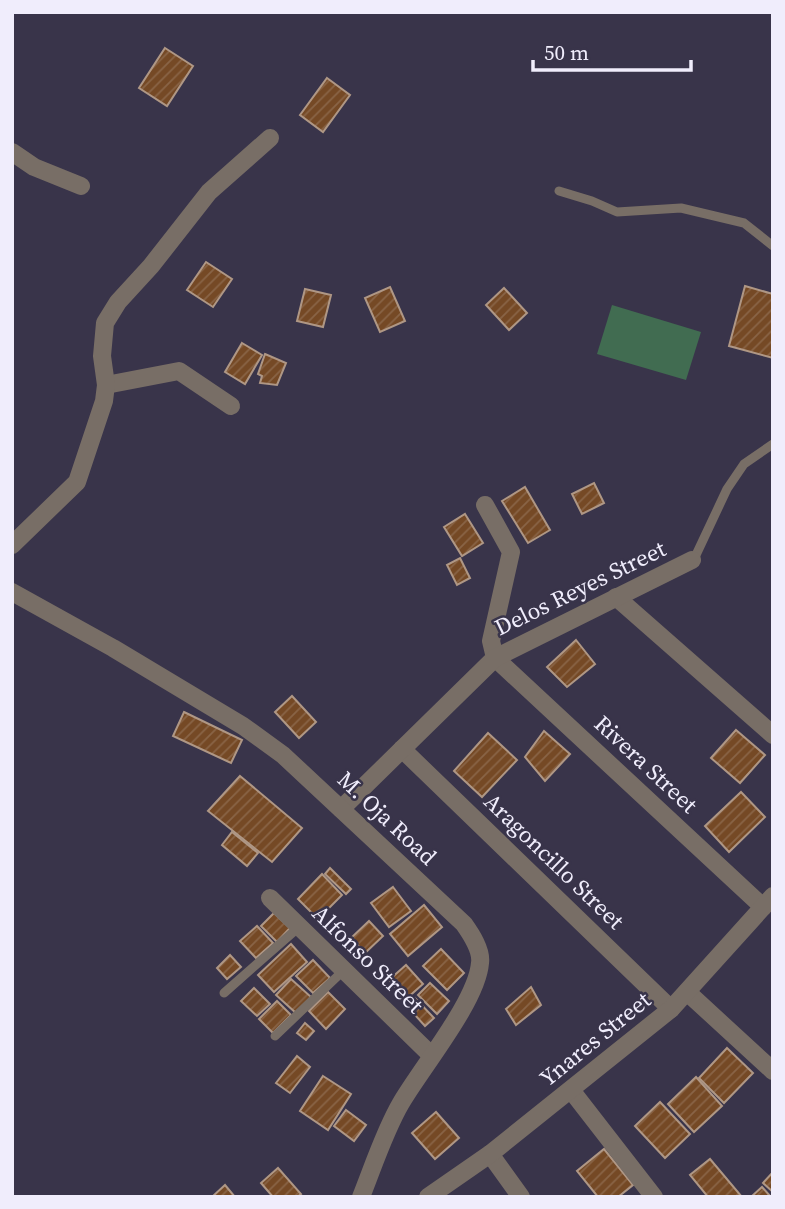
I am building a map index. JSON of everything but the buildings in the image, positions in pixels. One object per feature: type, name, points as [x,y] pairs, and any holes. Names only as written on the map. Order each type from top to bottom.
[{"type":"street","points":[[12,545],[77,482],[104,401],[106,385],[102,338],[105,323],[118,302],[151,266],[209,192],[270,138]]},
{"type":"street","points":[[12,152],[34,167],[81,186]]},
{"type":"street","points":[[106,385],[179,371],[231,406]]},
{"type":"street","points":[[485,505],[511,552],[491,641],[495,658]]},
{"type":"street","name":"Delos Reyes Street","points":[[341,809],[495,658],[692,560]]},
{"type":"street","name":"M. Oja Road","points":[[12,592],[113,648],[243,726],[303,772],[464,924],[472,935],[481,960],[478,977],[466,1003],[400,1106],[361,1197]]},
{"type":"street","points":[[616,597],[773,735]]},
{"type":"street","name":"Rivera Street","points":[[495,658],[768,902]]},
{"type":"street","name":"Aragoncillo Street","points":[[402,749],[671,1009]]},
{"type":"street","name":"Alfonso Street","points":[[270,898],[431,1055]]},
{"type":"street","name":"Ynares Street","points":[[428,1197],[490,1154],[671,1009],[768,902]]},
{"type":"street","points":[[687,992],[773,1071]]},
{"type":"street","points":[[571,1090],[654,1197]]},
{"type":"street","points":[[490,1154],[521,1197]]},
{"type":"lane","points":[[559,191],[617,212],[681,208],[744,223],[773,246]]},
{"type":"lane","points":[[692,560],[727,489],[744,464],[773,444]]},
{"type":"lane","points":[[224,993],[299,927]]},
{"type":"lane","points":[[275,1036],[344,970]]},
{"type":"green space","points":[[612,305],[701,332],[686,380],[597,354]]}]
